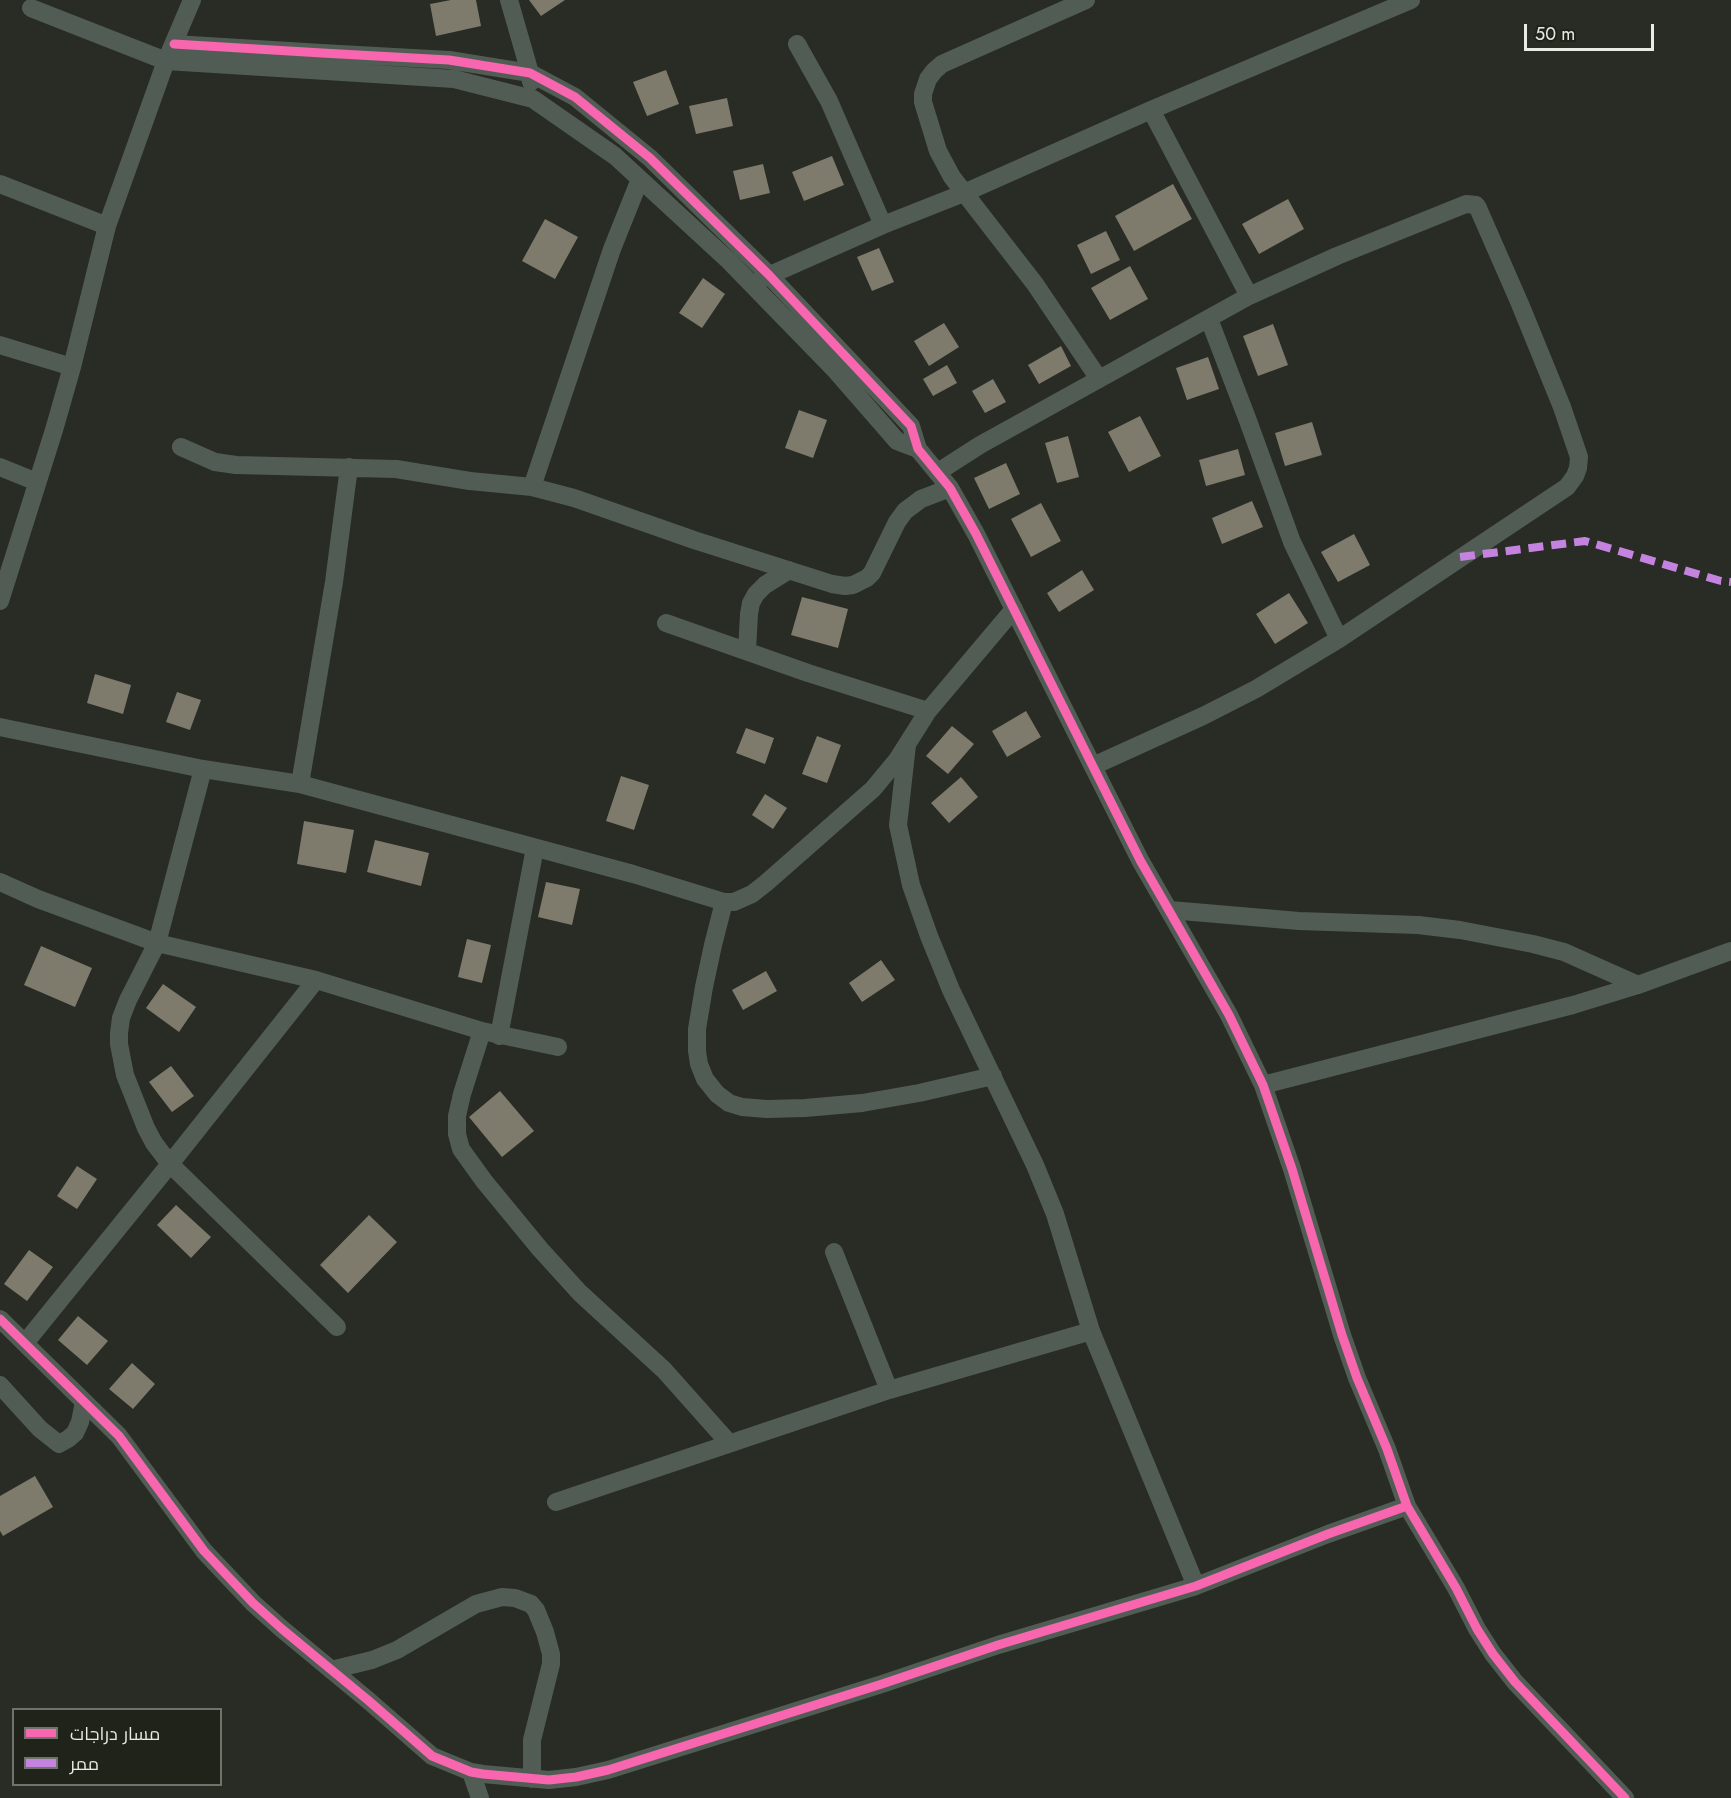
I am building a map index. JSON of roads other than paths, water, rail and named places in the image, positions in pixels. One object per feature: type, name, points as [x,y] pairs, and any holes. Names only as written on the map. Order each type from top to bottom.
[{"type":"street","points":[[0,601],[72,367],[107,226],[166,61],[192,0]]},
{"type":"street","points":[[509,0],[530,73],[533,99]]},
{"type":"street","points":[[1086,0],[942,64],[928,80],[923,102],[928,124],[952,177],[1035,284],[1099,379]]},
{"type":"street","points":[[751,284],[883,225],[964,193],[1151,110],[1411,0]]},
{"type":"street","points":[[31,9],[166,61],[449,60],[530,73],[575,97],[650,158],[769,275],[911,426],[918,449],[950,488],[976,534],[1140,860],[1229,1015],[1263,1085],[1292,1169],[1342,1335],[1407,1506],[1493,1654],[1515,1682],[1625,1798]]},
{"type":"street","points":[[174,44],[454,79],[533,99],[615,156],[729,261],[836,371],[897,441],[918,449]]},
{"type":"street","points":[[797,44],[829,100],[883,225]]},
{"type":"street","points":[[1151,110],[1249,296]]},
{"type":"street","points":[[532,487],[612,249],[640,179]]},
{"type":"street","points":[[0,184],[107,226]]},
{"type":"street","points":[[938,472],[980,445],[1249,296],[1337,256],[1457,207],[1469,204],[1478,208],[1562,407],[1579,457],[1578,468],[1567,487],[1339,639],[1256,689],[1093,766]]},
{"type":"street","points":[[1209,319],[1292,543],[1339,639]]},
{"type":"street","points":[[0,345],[72,367]]},
{"type":"street","points":[[181,447],[215,462],[236,465],[396,469],[470,481],[532,487],[574,498],[694,540],[832,584],[845,586],[853,585],[872,573],[897,522],[905,511],[921,499],[950,488]]},
{"type":"street","points":[[0,466],[37,482]]},
{"type":"street","points":[[300,784],[334,582],[349,467]]},
{"type":"street","points":[[747,651],[751,603],[765,585],[789,570]]},
{"type":"street","points":[[0,727],[203,769],[300,784],[633,874],[724,902],[734,902],[752,894],[806,850],[873,789],[908,743],[928,711],[1014,609]]},
{"type":"street","points":[[666,623],[808,673],[928,711]]},
{"type":"street","points":[[908,743],[898,825],[911,885],[951,990],[1035,1165],[1055,1214],[1091,1331],[1196,1586]]},
{"type":"street","points":[[203,769],[157,943],[121,1018],[118,1033],[125,1075],[154,1143],[171,1164],[337,1327]]},
{"type":"street","points":[[535,848],[490,1034],[462,1094],[457,1116],[457,1134],[461,1149],[540,1249],[580,1293],[664,1370],[729,1443]]},
{"type":"street","points":[[0,882],[38,899],[157,943],[316,980],[490,1034],[558,1047]]},
{"type":"street","points":[[724,902],[704,987],[697,1029],[697,1051],[705,1079],[717,1094],[729,1103],[742,1107],[767,1109],[828,1106],[919,1094],[993,1076]]},
{"type":"street","points":[[1170,910],[1299,921],[1418,925],[1460,930],[1564,952],[1638,984]]},
{"type":"street","points":[[1263,1085],[1573,1005],[1731,951]]},
{"type":"street","points":[[25,1343],[171,1164],[316,980]]},
{"type":"street","points":[[834,1252],[889,1390]]},
{"type":"street","points":[[0,1319],[119,1436],[186,1528],[227,1577],[282,1629],[432,1756],[471,1772],[549,1780],[576,1778],[609,1770],[998,1645],[1196,1586],[1328,1534],[1407,1506]]},
{"type":"street","points":[[556,1502],[889,1390],[1091,1331]]},
{"type":"street","points":[[0,1385],[40,1429],[58,1444],[63,1443],[75,1433],[84,1402]]},
{"type":"street","points":[[331,1670],[372,1660],[397,1650],[476,1604],[502,1597],[515,1598],[531,1604],[545,1632],[551,1654],[551,1664],[532,1740],[532,1779]]},
{"type":"street","points":[[471,1772],[480,1798]]}]
